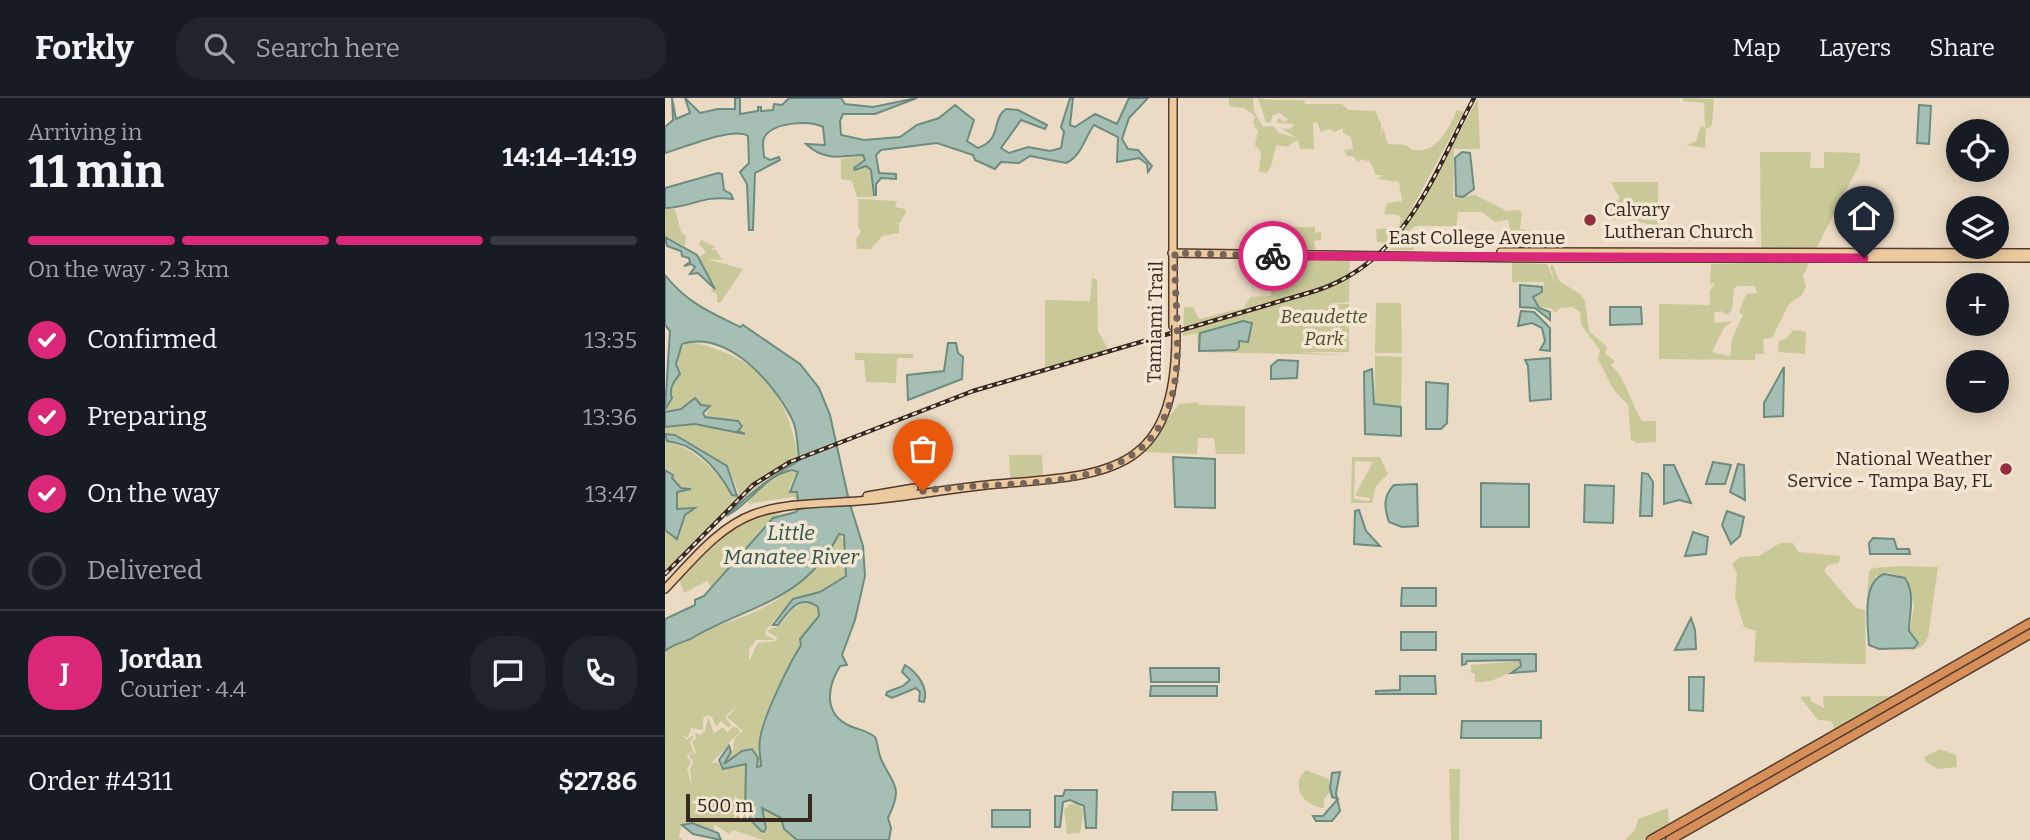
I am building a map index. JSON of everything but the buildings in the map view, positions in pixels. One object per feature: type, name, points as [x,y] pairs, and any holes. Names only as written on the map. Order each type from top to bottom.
[{"type":"highway","points":[[1651,840],[2030,622]]},
{"type":"highway","points":[[1670,840],[2030,634]]},
{"type":"main road","name":"Tamiami Trail","points":[[665,586],[733,524],[762,511],[794,504],[1079,477],[1117,465],[1144,444],[1168,408],[1176,374],[1175,98]]},
{"type":"main road","name":"East College Avenue","points":[[1313,254],[1430,257],[1473,252],[2030,256]]},
{"type":"main road","name":"East College Avenue","points":[[1174,253],[2030,256]]},
{"type":"green space","points":[[1229,98],[1253,98],[1254,111],[1263,127],[1273,126],[1279,133],[1297,138],[1281,128],[1291,129],[1294,124],[1277,123],[1278,118],[1285,122],[1288,119],[1279,113],[1273,115],[1270,123],[1266,122],[1258,98],[1306,101],[1304,104],[1342,104],[1349,110],[1375,111],[1381,123],[1381,140],[1382,126],[1388,144],[1405,145],[1415,150],[1430,148],[1442,138],[1457,110],[1464,112],[1403,225],[1390,243],[1377,242],[1376,229],[1399,227],[1401,218],[1398,215],[1384,214],[1387,203],[1402,201],[1399,182],[1377,179],[1383,175],[1376,175],[1370,162],[1362,159],[1358,162],[1353,156],[1347,156],[1344,150],[1353,149],[1351,137],[1343,133],[1343,128],[1335,132],[1329,129],[1321,132],[1317,122],[1313,123],[1314,149],[1300,149],[1298,140],[1286,147],[1277,145],[1267,173],[1259,172],[1261,152],[1255,145],[1258,131],[1254,126],[1257,124],[1253,124],[1255,116],[1244,108],[1229,106]]},
{"type":"green space","points":[[1478,98],[1480,149],[1454,149],[1453,198],[1475,195],[1507,211],[1519,210],[1522,213],[1520,229],[1533,231],[1535,248],[1514,247],[1508,220],[1495,222],[1482,212],[1458,212],[1455,234],[1450,226],[1415,226],[1408,232],[1408,239],[1414,239],[1414,250],[1390,250],[1422,202]]},
{"type":"green space","points":[[1683,98],[1714,99],[1712,125],[1706,129],[1705,148],[1686,145],[1696,141],[1701,126],[1705,128],[1704,103],[1683,101]]},
{"type":"green space","points":[[1760,152],[1811,152],[1810,168],[1824,168],[1824,152],[1860,153],[1860,163],[1816,249],[1761,249]]},
{"type":"green space","points":[[863,156],[864,160],[853,168],[855,171],[866,167],[871,171],[873,197],[857,197],[852,181],[841,179],[841,159]]},
{"type":"green space","points":[[1611,182],[1658,182],[1658,226],[1623,219],[1612,220],[1603,207],[1605,201],[1620,199]]},
{"type":"green space","points":[[858,199],[897,201],[895,207],[905,209],[906,212],[900,223],[896,223],[899,225],[899,233],[882,236],[871,249],[857,249],[856,239],[861,231],[858,227]]},
{"type":"green space","points":[[665,209],[675,209],[681,232],[686,236],[685,246],[665,236]]},
{"type":"green space","points":[[1292,227],[1315,227],[1315,233],[1321,232],[1321,240],[1314,241],[1315,249],[1298,249],[1296,242],[1285,238],[1285,235],[1297,232]]},
{"type":"green space","points":[[701,240],[716,247],[710,249],[716,250],[722,260],[707,259],[743,269],[720,303],[717,302],[717,294],[711,291],[712,288],[715,290],[715,285],[697,259],[706,252],[699,244]]},
{"type":"green space","name":"Beaudette Park","points":[[1263,258],[1350,259],[1349,302],[1327,304],[1349,304],[1349,352],[1297,352],[1349,355],[1198,352],[1197,333],[1183,336],[1184,307],[1193,307],[1199,319],[1244,308],[1250,297],[1271,296],[1273,271],[1263,270]]},
{"type":"green space","points":[[1810,261],[1803,276],[1806,286],[1802,295],[1789,304],[1772,338],[1763,339],[1764,354],[1755,354],[1755,360],[1659,359],[1659,304],[1710,305],[1710,291],[1715,283],[1710,284],[1711,264]],"holes":[[[1755,286],[1757,293],[1746,294],[1739,312],[1743,315],[1732,339],[1730,356],[1712,352],[1724,328],[1732,321],[1715,323],[1714,313],[1721,311],[1727,315],[1732,310],[1734,288]]]},
{"type":"green space","points":[[1512,263],[1547,264],[1555,283],[1550,266],[1553,265],[1559,281],[1580,294],[1585,301],[1589,331],[1607,347],[1605,354],[1615,361],[1611,365],[1642,421],[1656,421],[1656,442],[1637,443],[1631,440],[1628,405],[1613,389],[1598,359],[1600,350],[1581,325],[1580,312],[1572,307],[1560,308],[1555,313],[1551,308],[1538,307],[1534,297],[1543,293],[1544,282],[1512,282]]},
{"type":"green space","points":[[1092,278],[1097,280],[1098,331],[1108,349],[1045,369],[1045,300],[1090,301]]},
{"type":"green space","points":[[1376,303],[1401,303],[1402,353],[1375,353]]},
{"type":"green space","points":[[1793,330],[1806,332],[1805,354],[1778,352],[1779,341],[1787,338]]},
{"type":"green space","points":[[690,342],[733,356],[765,380],[786,414],[798,457],[749,493],[747,488],[665,572],[665,531],[678,540],[686,515],[695,508],[678,508],[677,493],[691,488],[682,487],[673,478],[674,474],[665,468],[665,440],[696,455],[712,469],[733,497],[739,494],[728,466],[676,434],[665,433],[665,428],[695,425],[746,434],[739,431],[743,424],[739,421],[705,416],[711,406],[701,404],[696,398],[680,408],[666,411],[673,398],[673,385],[681,374],[677,368],[680,348]]},
{"type":"green space","points":[[855,353],[913,354],[913,358],[897,358],[896,383],[866,382],[864,360],[855,360]]},
{"type":"green space","points":[[1375,356],[1402,357],[1401,407],[1375,404]]},
{"type":"green space","points":[[1197,402],[1200,405],[1245,406],[1245,454],[1216,454],[1214,438],[1198,438],[1197,454],[1143,452],[1179,404]]},
{"type":"green space","points":[[1009,455],[1042,455],[1043,475],[1010,478]]},
{"type":"green space","points":[[1352,457],[1380,457],[1388,474],[1376,486],[1372,503],[1351,503]],"holes":[[[1355,461],[1373,462],[1356,493],[1356,496],[1370,498],[1369,501],[1354,499]]]},
{"type":"green space","points":[[785,472],[797,472],[789,488],[790,492],[797,492],[797,500],[794,497],[748,504],[752,494]]},
{"type":"green space","points":[[782,512],[765,525],[711,587],[707,581],[684,593],[679,578],[725,534],[752,518]]},
{"type":"green space","points":[[840,535],[845,541],[846,575],[819,592],[793,599],[765,631],[766,635],[775,640],[756,640],[749,650],[749,661],[758,643],[776,641],[777,638],[767,631],[780,624],[797,606],[806,603],[818,608],[819,616],[799,639],[801,644],[765,717],[759,739],[761,766],[758,767],[758,757],[752,748],[742,750],[725,763],[733,751],[734,739],[743,731],[727,717],[738,706],[725,716],[731,725],[729,728],[721,721],[716,727],[712,717],[707,715],[703,719],[703,730],[691,728],[688,737],[683,736],[687,740],[691,736],[694,737],[690,742],[694,753],[688,754],[696,753],[692,742],[697,737],[693,732],[700,735],[705,731],[708,717],[714,733],[723,727],[727,733],[733,726],[739,729],[740,733],[729,742],[730,745],[710,764],[717,762],[723,770],[746,765],[745,816],[764,834],[767,828],[762,809],[781,818],[784,830],[796,840],[763,840],[733,830],[729,834],[714,824],[714,830],[692,823],[682,825],[679,837],[683,840],[665,840],[665,652],[694,635],[752,613],[779,599],[812,570]],"holes":[[[688,754],[693,762],[690,769],[692,788],[687,768],[691,763]]]},
{"type":"green space","points":[[1780,543],[1793,543],[1798,552],[1840,556],[1839,563],[1828,565],[1824,571],[1856,608],[1865,610],[1866,664],[1754,662],[1756,631],[1744,627],[1735,597],[1737,573],[1732,564],[1740,557],[1759,556]]},
{"type":"green space","points":[[1938,567],[1928,637],[1922,646],[1917,649],[1910,651],[1906,651],[1915,649],[1919,643],[1910,631],[1914,605],[1907,578],[1888,573],[1876,576],[1867,595],[1869,571],[1873,568]]},
{"type":"green space","points":[[1520,661],[1520,665],[1510,672],[1488,681],[1475,682],[1475,674],[1471,673],[1471,665]]},
{"type":"green space","points":[[1810,696],[1811,701],[1824,708],[1823,696],[1894,696],[1835,730],[1831,721],[1818,720],[1800,697]]},
{"type":"green space","points":[[1940,749],[1956,755],[1957,767],[1938,769],[1926,762],[1924,757]]},
{"type":"green space","points":[[1449,769],[1460,769],[1459,840],[1451,840]]},
{"type":"green space","points":[[1306,770],[1329,779],[1330,792],[1324,799],[1324,808],[1309,803],[1302,795],[1299,779]]},
{"type":"green space","points":[[1077,803],[1084,810],[1080,833],[1067,834],[1064,810],[1070,804]]},
{"type":"green space","points":[[1668,808],[1669,825],[1643,840],[1625,840],[1635,830],[1638,819]]},
{"type":"water","points":[[672,98],[676,119],[690,113],[685,98],[700,113],[735,109],[735,98],[740,98],[740,114],[758,111],[758,107],[761,107],[761,111],[773,110],[774,104],[782,105],[789,98],[841,98],[845,104],[873,107],[917,98],[875,114],[843,114],[840,121],[841,135],[864,140],[900,137],[917,125],[939,118],[955,105],[974,120],[967,141],[978,148],[991,140],[999,118],[1006,109],[1018,110],[1047,125],[1045,129],[1021,120],[1001,148],[1009,153],[1028,147],[1050,151],[1061,148],[1064,132],[1061,127],[1070,98],[1073,98],[1070,125],[1075,127],[1095,114],[1117,124],[1129,98],[1148,98],[1129,118],[1122,139],[1128,149],[1138,150],[1152,166],[1148,172],[1147,164],[1139,158],[1117,162],[1118,137],[1094,125],[1079,152],[1066,163],[1030,156],[1019,163],[1001,162],[995,169],[975,160],[973,155],[937,143],[881,150],[876,155],[879,173],[896,174],[896,179],[881,178],[876,184],[874,195],[871,170],[866,166],[855,170],[854,168],[865,160],[863,155],[827,156],[806,144],[825,145],[823,127],[810,123],[784,125],[770,131],[764,138],[764,157],[770,160],[779,157],[780,160],[755,173],[753,230],[749,230],[747,184],[740,172],[749,163],[748,136],[720,136],[665,153],[665,127],[673,120]]},
{"type":"water","points":[[1919,105],[1931,106],[1929,144],[1917,143]]},
{"type":"water","points":[[1462,152],[1470,153],[1474,189],[1463,197],[1456,196],[1455,158]]},
{"type":"water","points":[[722,174],[724,190],[731,194],[733,199],[705,200],[665,208],[665,188]]},
{"type":"water","points":[[665,237],[697,255],[715,289],[698,273],[690,274],[695,267],[691,264],[684,266],[690,262],[689,258],[682,256],[681,251],[667,246]]},
{"type":"water","name":"Little Manatee River","points":[[665,275],[699,306],[740,327],[743,325],[800,364],[819,388],[830,415],[849,501],[863,546],[865,576],[855,620],[842,655],[847,665],[840,666],[836,674],[830,699],[835,715],[841,721],[875,737],[881,759],[896,792],[888,818],[891,828],[889,840],[797,840],[784,829],[781,818],[762,808],[766,828],[764,832],[761,831],[745,814],[746,764],[723,769],[719,760],[729,746],[731,752],[724,764],[742,751],[752,749],[758,758],[757,767],[761,766],[759,742],[762,729],[801,645],[800,639],[819,616],[818,607],[811,603],[800,603],[790,609],[778,625],[773,625],[793,599],[820,592],[846,576],[844,535],[839,534],[825,557],[792,588],[665,651],[665,619],[695,605],[695,600],[704,596],[773,518],[796,512],[799,508],[797,492],[790,492],[798,472],[792,470],[773,478],[743,505],[726,516],[760,486],[797,462],[799,457],[794,423],[774,390],[747,363],[716,345],[699,342],[682,344],[676,364],[680,374],[673,385],[672,398],[665,410],[670,331],[665,325]]},
{"type":"water","points":[[1520,285],[1542,287],[1542,292],[1533,297],[1539,308],[1550,312],[1550,320],[1535,308],[1520,307]]},
{"type":"water","points":[[1610,307],[1641,307],[1642,324],[1610,325]]},
{"type":"water","points":[[1521,311],[1534,312],[1550,328],[1550,351],[1540,350],[1545,341],[1542,328],[1532,323],[1518,326]]},
{"type":"water","points":[[1243,321],[1252,323],[1248,342],[1239,341],[1236,350],[1199,351],[1200,333]]},
{"type":"water","points":[[948,343],[956,343],[958,353],[963,357],[962,379],[908,400],[907,375],[944,371]]},
{"type":"water","points":[[1550,358],[1551,399],[1530,401],[1528,366],[1525,360]]},
{"type":"water","points":[[1278,360],[1298,361],[1297,378],[1271,379],[1271,366]]},
{"type":"water","points":[[1784,367],[1783,416],[1764,417],[1764,403]]},
{"type":"water","points":[[1372,369],[1374,404],[1401,407],[1401,436],[1365,434],[1364,372]]},
{"type":"water","points":[[1426,382],[1448,384],[1447,423],[1441,429],[1426,429]]},
{"type":"water","points":[[695,398],[701,405],[710,406],[703,413],[705,417],[738,421],[742,426],[738,431],[745,434],[695,424],[665,427],[665,412],[681,409]]},
{"type":"water","points":[[665,434],[675,435],[727,466],[737,496],[732,495],[720,476],[697,453],[678,443],[667,441]]},
{"type":"water","points":[[1173,457],[1215,459],[1215,508],[1175,507]]},
{"type":"water","points":[[1713,462],[1731,465],[1725,484],[1706,484]]},
{"type":"water","points":[[1738,464],[1744,465],[1745,500],[1730,492]]},
{"type":"water","points":[[1664,465],[1674,465],[1691,503],[1679,500],[1664,504]]},
{"type":"water","points":[[665,470],[673,475],[672,478],[681,488],[691,489],[677,492],[677,509],[695,508],[685,515],[677,539],[665,530]]},
{"type":"water","points":[[1642,473],[1648,474],[1653,482],[1652,516],[1640,516]]},
{"type":"water","points":[[1481,483],[1529,484],[1529,527],[1481,527]]},
{"type":"water","points":[[1417,484],[1418,526],[1402,527],[1389,522],[1385,502],[1390,489],[1394,485]]},
{"type":"water","points":[[1585,485],[1614,486],[1613,523],[1584,522]]},
{"type":"water","points":[[1359,510],[1366,531],[1380,546],[1354,544],[1355,511]]},
{"type":"water","points":[[1727,511],[1744,517],[1740,536],[1731,544],[1722,525]]},
{"type":"water","points":[[1693,532],[1708,537],[1706,554],[1685,556]]},
{"type":"water","points":[[1873,538],[1894,539],[1897,549],[1909,549],[1910,554],[1870,554],[1869,543]]},
{"type":"water","points":[[1884,574],[1905,578],[1908,585],[1911,598],[1909,631],[1918,643],[1914,648],[1879,649],[1869,645],[1869,595],[1877,579]]},
{"type":"water","points":[[1402,588],[1436,588],[1436,606],[1401,606]]},
{"type":"water","points":[[1691,618],[1696,649],[1675,650]]},
{"type":"water","points":[[1401,632],[1436,632],[1436,650],[1401,650]]},
{"type":"water","points":[[1462,654],[1536,654],[1536,671],[1511,673],[1521,666],[1520,660],[1467,661],[1462,665]]},
{"type":"water","points":[[905,665],[921,681],[925,691],[924,702],[919,701],[920,692],[916,688],[892,698],[886,695],[910,680],[902,672]]},
{"type":"water","points":[[1150,668],[1219,668],[1219,682],[1151,682]]},
{"type":"water","points":[[1400,676],[1435,676],[1436,694],[1376,694],[1376,691],[1400,690]]},
{"type":"water","points":[[1689,677],[1704,677],[1703,711],[1689,710]]},
{"type":"water","points":[[1151,686],[1217,686],[1217,696],[1150,696]]},
{"type":"water","points":[[1462,721],[1541,721],[1541,738],[1461,738]]},
{"type":"water","points":[[1340,772],[1336,793],[1337,799],[1332,797],[1330,788],[1332,773]]},
{"type":"water","points":[[1065,790],[1097,790],[1096,828],[1086,828],[1084,806],[1070,800],[1063,802],[1060,827],[1055,827],[1055,796],[1063,796]]},
{"type":"water","points":[[1173,792],[1215,792],[1217,810],[1172,810]]},
{"type":"water","points":[[1337,800],[1340,811],[1332,821],[1316,821],[1313,816],[1323,816]]},
{"type":"water","points":[[992,810],[1030,810],[1030,827],[992,827]]},
{"type":"water","points":[[692,823],[718,833],[721,840],[693,834],[682,825]]},
{"type":"railway","points":[[665,574],[753,485],[790,462],[973,391],[1315,291],[1346,278],[1372,259],[1394,237],[1413,212],[1430,185],[1474,98]]},
{"type":"way so far","points":[[923,491],[1079,477],[1105,470],[1129,457],[1157,428],[1172,395],[1176,374],[1175,253],[1273,256]]},
{"type":"place","name":"Calvary Lutheran Church","points":[[1590,220]]},
{"type":"place","name":"National Weather Service - Tampa Bay, FL","points":[[2006,469]]},
{"type":"route","points":[[1273,256],[1864,258]]}]
